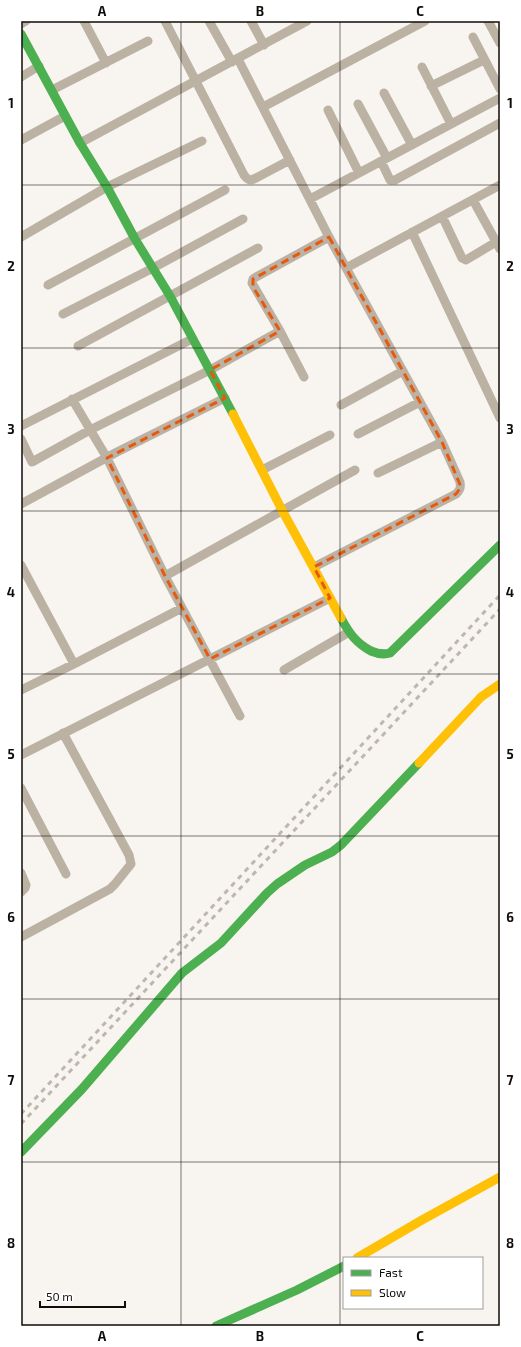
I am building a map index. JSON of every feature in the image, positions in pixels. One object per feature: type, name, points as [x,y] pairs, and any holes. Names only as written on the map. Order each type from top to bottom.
[{"type":"street","points":[[21,24],[26,21]]},
{"type":"street","points":[[84,21],[106,63]]},
{"type":"street","points":[[165,21],[247,179],[254,179],[290,160]]},
{"type":"street","points":[[210,21],[263,107],[329,237],[442,442],[461,487],[459,491],[314,567]]},
{"type":"street","points":[[251,21],[264,44]]},
{"type":"street","points":[[80,143],[307,21]]},
{"type":"street","points":[[263,107],[425,21]]},
{"type":"street","points":[[488,21],[500,43]]},
{"type":"street","points":[[22,36],[80,143],[107,187],[135,239],[170,296],[225,398],[282,510],[330,598],[349,632],[361,646],[384,656],[390,653],[500,546]]},
{"type":"street","points":[[472,38],[500,90]]},
{"type":"street","points":[[52,90],[148,41]]},
{"type":"street","points":[[431,86],[484,60]]},
{"type":"street","points":[[21,77],[39,66]]},
{"type":"street","points":[[422,68],[451,124]]},
{"type":"street","points":[[384,93],[412,145]]},
{"type":"street","points":[[310,199],[500,98]]},
{"type":"street","points":[[358,104],[384,160],[390,180],[395,180],[500,123]]},
{"type":"street","points":[[328,110],[359,173]]},
{"type":"street","points":[[21,140],[65,116]]},
{"type":"street","points":[[21,237],[107,187],[202,141]]},
{"type":"street","points":[[346,268],[500,185]]},
{"type":"street","points":[[48,285],[225,190]]},
{"type":"street","points":[[442,216],[462,258],[466,260],[498,246],[473,200]]},
{"type":"street","points":[[63,314],[153,268],[243,219]]},
{"type":"street","points":[[412,232],[500,418]]},
{"type":"street","points":[[304,377],[280,331],[253,287],[252,279],[329,237]]},
{"type":"street","points":[[78,346],[258,248]]},
{"type":"street","points":[[21,440],[32,462],[90,430],[210,370],[280,331]]},
{"type":"street","points":[[21,426],[192,339]]},
{"type":"street","points":[[340,405],[403,371]]},
{"type":"street","points":[[21,504],[225,398]]},
{"type":"street","points":[[72,399],[107,458],[165,576],[240,716]]},
{"type":"street","points":[[358,434],[420,402]]},
{"type":"street","points":[[262,470],[330,434]]},
{"type":"street","points":[[378,473],[442,442]]},
{"type":"street","points":[[165,576],[355,470]]},
{"type":"street","points":[[21,565],[74,664]]},
{"type":"street","points":[[21,587],[30,582]]},
{"type":"street","points":[[21,755],[330,598]]},
{"type":"street","points":[[21,690],[182,608]]},
{"type":"street","points":[[284,670],[349,632]]},
{"type":"street","points":[[21,1152],[82,1089],[182,973],[221,943],[267,892],[305,865],[332,852],[341,845],[472,706],[481,697],[500,684]]},
{"type":"street","points":[[21,937],[110,889],[131,864],[129,855],[63,733]]},
{"type":"street","points":[[21,788],[66,874]]},
{"type":"street","points":[[21,873],[26,885],[21,892]]},
{"type":"street","points":[[359,1257],[416,1223],[500,1177]]},
{"type":"street","points":[[216,1326],[282,1297],[343,1267]]},
{"type":"highlighted area","points":[[329,237],[442,442],[461,487],[456,494],[314,567],[330,598],[210,659],[165,576],[107,458],[225,398],[210,370],[280,331],[253,287],[253,279]]},
{"type":"railway","points":[[21,1114],[500,595]]},
{"type":"railway","points":[[21,1124],[500,609]]},
{"type":"traffic: fast","points":[[21,34],[80,143],[107,187],[135,239],[170,296],[233,414]]},
{"type":"traffic: fast","points":[[341,618],[353,637],[361,645],[378,653],[390,653],[500,545]]},
{"type":"traffic: fast","points":[[21,1152],[82,1089],[182,973],[221,943],[277,884],[305,865],[332,852],[341,845],[419,763]]},
{"type":"traffic: fast","points":[[216,1326],[297,1290],[343,1267]]},
{"type":"traffic: slow","points":[[233,414],[282,510],[341,618]]},
{"type":"traffic: slow","points":[[419,763],[481,697],[500,684]]},
{"type":"traffic: slow","points":[[359,1257],[500,1177]]}]
